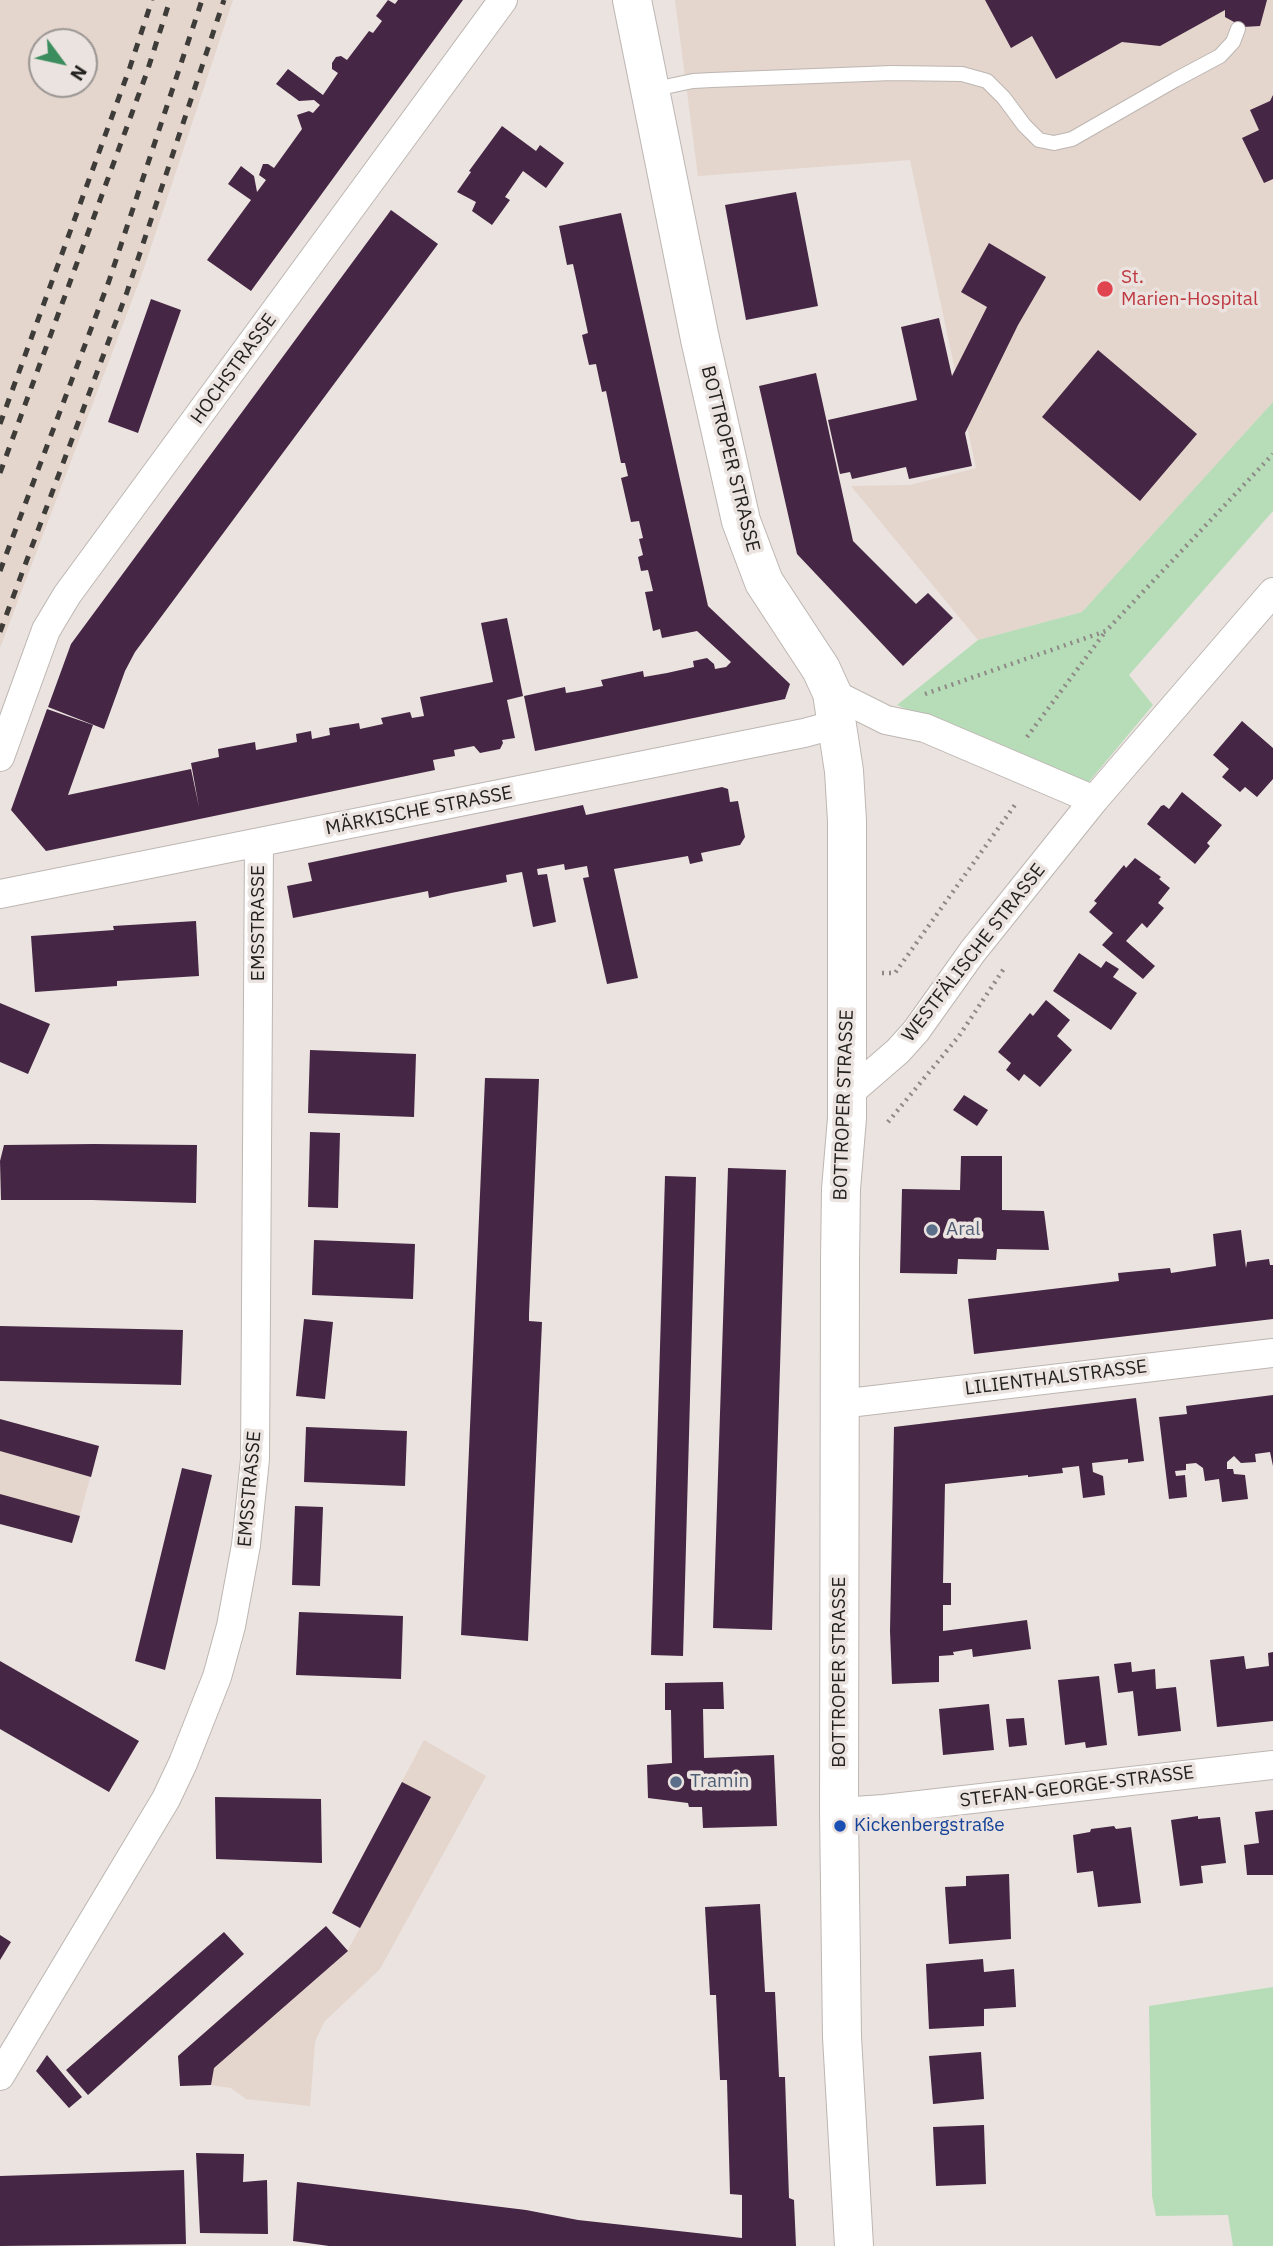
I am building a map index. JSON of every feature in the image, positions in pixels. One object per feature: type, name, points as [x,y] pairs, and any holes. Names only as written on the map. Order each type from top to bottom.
[{"type":"main road","name":"BOTTROPER STRASSE","points":[[632,0],[741,521],[764,582],[821,668],[834,709],[847,821],[846,1096],[841,1201],[839,1812],[842,2037],[854,2246]]},
{"type":"street","name":"HOCHSTRASSE","points":[[0,757],[46,630],[67,595],[503,0]]},
{"type":"street","name":"WESTFÄLISCHE STRASSE","points":[[846,1096],[898,1051],[916,1031],[974,951],[1094,800],[1273,592]]},
{"type":"street","points":[[834,709],[925,728],[1094,800]]},
{"type":"street","name":"MÄRKISCHE STRASSE","points":[[0,894],[804,733],[834,709]]},
{"type":"street","name":"EMSSTRASSE","points":[[0,2076],[166,1799],[217,1677],[231,1626],[246,1545],[255,1459],[260,843]]},
{"type":"street","name":"LILIENTHALSTRASSE","points":[[840,1404],[1273,1353]]},
{"type":"street","name":"STEFAN-GEORGE-STRASSE","points":[[839,1812],[1273,1765]]},
{"type":"lane","points":[[649,90],[693,81],[722,79],[913,72],[962,74],[987,81],[1039,139],[1054,143],[1072,139],[1220,57],[1233,41],[1238,29]]},
{"type":"path","points":[[847,972],[895,973],[1037,775],[1055,755],[1025,741],[1106,631],[1273,454]]},
{"type":"path","points":[[914,698],[1106,631]]},
{"type":"shaded area","points":[[0,0],[233,0],[142,274],[0,648]]},
{"type":"shaded area","name":"St. Marien-Hospital","points":[[675,0],[1273,0],[1273,402],[1082,612],[978,640],[851,486],[910,485],[976,468],[910,160],[698,176]]},
{"type":"shaded area","points":[[0,1419],[99,1446],[72,1543],[0,1524]]},
{"type":"shaded area","points":[[424,1740],[486,1776],[380,1969],[324,2022],[315,2042],[310,2106],[246,2099],[231,2088],[211,2085],[180,2086],[178,2056],[348,1950],[360,1928],[332,1913]]},
{"type":"green space","points":[[1273,402],[1273,511],[1129,675],[1153,705],[1083,789],[897,705],[978,640],[1082,612]]},
{"type":"green space","points":[[1273,1987],[1273,2246],[1233,2246],[1228,2215],[1156,2216],[1152,2196],[1149,2006]]},
{"type":"building","points":[[388,0],[395,4],[398,0],[463,0],[251,291],[207,260],[251,200],[228,184],[241,166],[254,176],[257,192],[266,180],[259,175],[263,164],[274,168],[302,129],[297,115],[309,111],[313,113],[320,105],[314,100],[299,101],[276,84],[288,69],[323,95],[338,73],[332,69],[336,57],[341,56],[347,60],[369,31],[373,33],[382,21],[376,16]]},
{"type":"building","points":[[985,0],[1267,0],[1260,26],[1243,27],[1225,17],[1225,10],[1160,46],[1122,42],[1056,79],[1032,36],[1011,48]]},
{"type":"building","points":[[1273,95],[1273,179],[1264,183],[1242,138],[1259,130],[1250,110],[1270,101]]},
{"type":"building","points":[[502,126],[536,151],[540,145],[564,163],[546,188],[523,171],[505,197],[510,200],[492,225],[472,211],[476,202],[457,192]]},
{"type":"building","points":[[796,192],[818,306],[746,320],[725,205]]},
{"type":"building","points":[[391,210],[438,244],[135,652],[125,671],[104,729],[48,707],[71,644]]},
{"type":"building","points":[[621,213],[708,606],[790,684],[785,699],[535,751],[524,696],[565,687],[566,693],[603,686],[601,680],[643,671],[644,677],[667,673],[694,667],[693,661],[707,658],[714,664],[715,669],[726,667],[731,662],[697,631],[662,638],[660,629],[653,631],[645,592],[653,591],[648,570],[641,571],[638,557],[643,555],[639,539],[643,538],[639,521],[631,522],[621,478],[628,476],[625,463],[621,463],[606,391],[602,392],[596,364],[589,365],[582,335],[588,333],[573,264],[567,265],[559,226]]},
{"type":"building","points":[[989,243],[1046,277],[1018,325],[965,433],[972,466],[909,479],[906,467],[852,479],[850,472],[840,474],[828,420],[917,400],[901,327],[939,318],[952,376],[987,307],[961,292]]},
{"type":"building","points":[[151,299],[181,310],[138,433],[108,422]]},
{"type":"building","points":[[1098,350],[1197,434],[1140,501],[1042,417]]},
{"type":"building","points":[[816,373],[853,541],[916,604],[928,593],[953,618],[903,666],[797,554],[759,386]]},
{"type":"building","points":[[507,618],[523,696],[507,700],[515,738],[502,740],[500,749],[480,753],[474,746],[454,750],[455,756],[433,760],[435,770],[46,851],[11,810],[47,709],[93,725],[68,795],[191,769],[199,807],[191,763],[219,757],[218,749],[255,742],[256,750],[297,742],[296,734],[311,731],[312,739],[330,735],[329,728],[359,723],[360,729],[383,724],[381,718],[410,712],[412,718],[424,716],[420,697],[493,682],[481,623]]},
{"type":"building","points":[[1242,721],[1273,748],[1273,779],[1257,797],[1245,787],[1240,792],[1222,777],[1229,769],[1213,755]]},
{"type":"building","points":[[722,787],[728,789],[730,802],[738,801],[745,837],[740,845],[701,853],[703,861],[690,864],[688,856],[614,869],[638,978],[607,984],[583,878],[589,877],[587,866],[565,870],[564,864],[537,869],[538,875],[547,874],[556,922],[533,927],[522,872],[506,875],[507,882],[429,898],[428,891],[293,918],[287,886],[312,881],[308,863],[583,805],[586,815]]},
{"type":"building","points":[[1182,792],[1222,825],[1195,864],[1147,824],[1161,806],[1169,809]]},
{"type":"building","points":[[1135,858],[1161,877],[1159,879],[1170,888],[1158,903],[1164,908],[1147,928],[1142,923],[1126,941],[1155,966],[1143,979],[1102,945],[1113,933],[1089,912],[1097,903],[1094,901],[1124,865],[1126,868]]},
{"type":"building","points":[[196,921],[199,976],[117,981],[117,986],[35,992],[31,936],[114,930],[113,926]]},
{"type":"building","points":[[1079,953],[1101,968],[1106,961],[1119,969],[1113,977],[1137,993],[1111,1030],[1053,991]]},
{"type":"building","points":[[1046,1000],[1070,1020],[1057,1036],[1072,1050],[1040,1087],[1024,1074],[1019,1081],[1006,1070],[1011,1063],[998,1052],[1030,1013],[1033,1016]]},
{"type":"building","points":[[0,1003],[50,1024],[28,1074],[0,1062]]},
{"type":"building","points":[[310,1050],[416,1054],[414,1117],[308,1113]]},
{"type":"building","points":[[485,1078],[539,1079],[529,1321],[542,1322],[528,1641],[461,1635]]},
{"type":"building","points":[[964,1095],[988,1110],[977,1126],[953,1110]]},
{"type":"building","points":[[310,1132],[340,1133],[338,1208],[308,1207]]},
{"type":"building","points":[[4,1145],[197,1145],[196,1203],[1,1200],[0,1161]]},
{"type":"building","points":[[961,1156],[1002,1156],[1002,1210],[1044,1211],[1049,1250],[997,1249],[996,1260],[958,1259],[957,1274],[900,1273],[902,1189],[960,1190]]},
{"type":"building","points":[[728,1168],[786,1170],[772,1630],[713,1628]]},
{"type":"building","points":[[665,1176],[696,1177],[683,1656],[651,1655]]},
{"type":"building","points":[[1241,1230],[1246,1268],[1247,1262],[1269,1259],[1270,1265],[1273,1265],[1273,1319],[974,1354],[968,1299],[1119,1281],[1118,1273],[1170,1268],[1171,1273],[1216,1266],[1213,1234]]},
{"type":"building","points":[[314,1240],[415,1244],[413,1299],[312,1295]]},
{"type":"building","points":[[304,1319],[333,1322],[325,1399],[296,1396]]},
{"type":"building","points":[[0,1326],[183,1330],[181,1385],[0,1381]]},
{"type":"building","points":[[1273,1395],[1273,1466],[1270,1452],[1255,1454],[1256,1462],[1241,1463],[1234,1456],[1227,1462],[1227,1469],[1233,1469],[1234,1474],[1245,1475],[1248,1499],[1222,1502],[1219,1479],[1205,1481],[1203,1468],[1196,1463],[1186,1464],[1186,1470],[1175,1471],[1176,1476],[1185,1475],[1187,1497],[1169,1499],[1159,1417],[1187,1414],[1186,1406]]},
{"type":"building","points":[[1136,1398],[1144,1461],[1128,1463],[1128,1459],[1092,1463],[1093,1472],[1103,1476],[1105,1495],[1083,1498],[1079,1466],[1062,1468],[1063,1473],[945,1484],[943,1583],[951,1583],[951,1605],[943,1605],[943,1631],[1027,1620],[1031,1649],[973,1657],[972,1649],[953,1652],[954,1655],[939,1656],[939,1682],[892,1684],[890,1631],[894,1427]]},
{"type":"building","points":[[0,1419],[99,1446],[91,1477],[0,1451]]},
{"type":"building","points":[[306,1427],[407,1431],[405,1486],[304,1482]]},
{"type":"building","points":[[182,1468],[212,1475],[165,1670],[135,1661]]},
{"type":"building","points":[[0,1494],[80,1516],[72,1543],[0,1524]]},
{"type":"building","points":[[295,1506],[323,1507],[320,1586],[292,1585]]},
{"type":"building","points":[[299,1612],[403,1616],[401,1679],[296,1675]]},
{"type":"building","points":[[1273,1652],[1273,1721],[1217,1727],[1210,1660],[1244,1656],[1246,1669],[1269,1666],[1268,1653]]},
{"type":"building","points":[[0,1661],[139,1741],[109,1792],[0,1729]]},
{"type":"building","points":[[1131,1662],[1132,1672],[1155,1669],[1156,1689],[1176,1687],[1181,1731],[1138,1736],[1133,1691],[1118,1693],[1114,1664]]},
{"type":"building","points":[[1099,1676],[1107,1745],[1086,1748],[1085,1742],[1065,1745],[1058,1680]]},
{"type":"building","points":[[723,1682],[724,1709],[703,1709],[704,1758],[774,1755],[777,1826],[703,1828],[702,1807],[689,1807],[688,1803],[648,1798],[647,1765],[672,1763],[671,1710],[665,1710],[665,1683]]},
{"type":"building","points":[[989,1704],[994,1750],[943,1755],[939,1709]]},
{"type":"building","points":[[1024,1718],[1027,1745],[1009,1747],[1006,1719]]},
{"type":"building","points":[[402,1782],[431,1797],[360,1928],[332,1913]]},
{"type":"building","points":[[215,1797],[321,1799],[322,1863],[216,1859]]},
{"type":"building","points":[[1273,1810],[1273,1875],[1247,1875],[1244,1845],[1259,1843],[1255,1812]]},
{"type":"building","points":[[1198,1816],[1198,1819],[1220,1817],[1226,1863],[1201,1866],[1203,1883],[1180,1886],[1171,1820]]},
{"type":"building","points":[[1114,1826],[1116,1829],[1131,1827],[1141,1903],[1098,1907],[1093,1871],[1077,1873],[1073,1835]]},
{"type":"building","points":[[1009,1874],[1011,1939],[949,1944],[945,1887],[966,1886],[966,1876]]},
{"type":"building","points":[[760,1904],[765,1992],[775,1992],[779,2077],[785,2077],[789,2198],[794,2200],[796,2246],[329,2246],[293,2241],[297,2182],[526,2210],[578,2220],[742,2238],[742,2195],[730,2194],[727,2080],[720,2080],[716,1995],[710,1995],[705,1907]]},
{"type":"building","points":[[326,1926],[348,1951],[214,2068],[211,2085],[180,2086],[178,2056]]},
{"type":"building","points":[[224,1932],[244,1954],[88,2095],[66,2070]]},
{"type":"building","points":[[0,1935],[11,1942],[0,1960]]},
{"type":"building","points":[[983,1959],[984,1972],[1014,1969],[1016,2007],[984,2009],[984,2026],[929,2029],[926,1964]]},
{"type":"building","points":[[981,2052],[984,2099],[933,2104],[929,2056]]},
{"type":"building","points":[[47,2055],[82,2097],[69,2108],[36,2071]]},
{"type":"building","points":[[984,2125],[986,2184],[936,2186],[933,2127]]},
{"type":"building","points":[[196,2153],[244,2154],[243,2182],[267,2180],[268,2234],[200,2233]]},
{"type":"building","points":[[184,2170],[186,2244],[0,2246],[0,2176]]},
{"type":"railway","points":[[0,424],[152,0]]},
{"type":"railway","points":[[0,473],[147,72],[170,0]]},
{"type":"railway","points":[[0,571],[109,281],[202,0]]},
{"type":"railway","points":[[0,632],[127,292],[224,0]]},
{"type":"place","name":"St. Marien-Hospital","points":[[1105,289]]},
{"type":"place","name":"Aral","points":[[932,1230]]},
{"type":"place","name":"Tramin","points":[[676,1782]]},
{"type":"place","name":"Kickenbergstraße","points":[[840,1826]]}]
